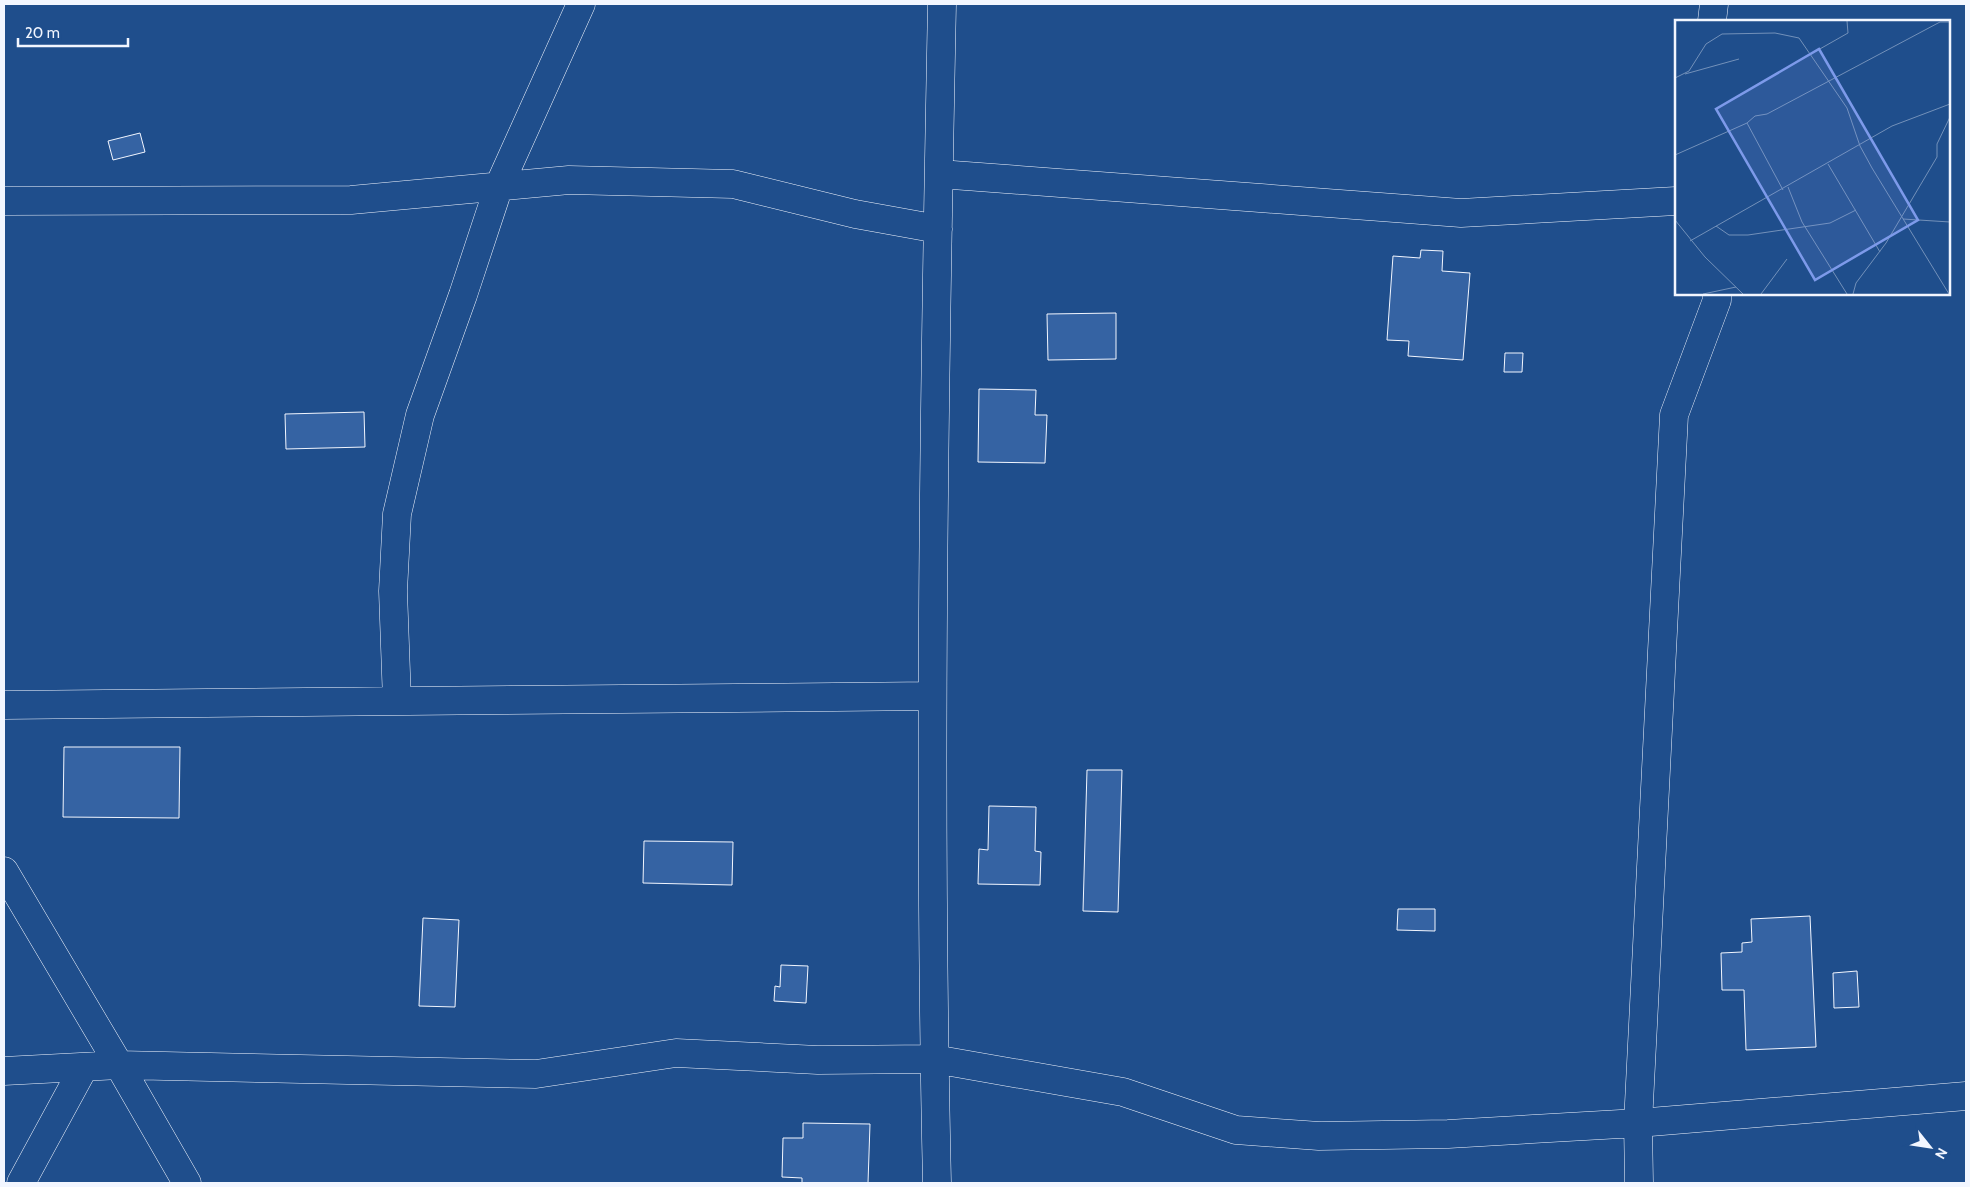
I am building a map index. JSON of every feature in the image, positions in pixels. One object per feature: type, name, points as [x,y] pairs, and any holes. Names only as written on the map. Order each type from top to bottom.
[{"type":"street","points":[[397,702],[393,591],[397,514],[420,415],[463,295],[499,186],[581,4]]},
{"type":"street","points":[[937,1183],[934,1059],[932,696],[942,4]]},
{"type":"street","points":[[1712,20],[1714,4]]},
{"type":"street","points":[[939,174],[1461,213],[1675,201]]},
{"type":"street","points":[[4,201],[351,200],[569,180],[734,184],[855,214],[938,229]]},
{"type":"street","points":[[1639,1183],[1638,1123],[1674,415],[1717,300],[1717,295]]},
{"type":"street","points":[[4,705],[932,696]]},
{"type":"street","points":[[4,871],[187,1183]]},
{"type":"street","points":[[4,1071],[119,1065],[536,1074],[676,1053],[818,1060],[934,1059],[1123,1092],[1236,1130],[1319,1136],[1408,1134],[1638,1123],[1871,1106],[1966,1096]]},
{"type":"street","points":[[21,1183],[84,1067]]},
{"type":"building","points":[[140,133],[145,152],[113,160],[108,141]]},
{"type":"building","points":[[1421,250],[1443,251],[1442,271],[1470,273],[1463,360],[1408,356],[1409,341],[1387,340],[1393,256],[1420,258]]},
{"type":"building","points":[[1116,313],[1116,359],[1048,360],[1047,314]]},
{"type":"building","points":[[1505,353],[1523,353],[1522,372],[1504,372]]},
{"type":"building","points":[[979,389],[1036,390],[1035,415],[1047,415],[1045,463],[978,462]]},
{"type":"building","points":[[364,412],[365,447],[286,449],[285,414]]},
{"type":"building","points":[[64,747],[180,747],[179,818],[63,817]]},
{"type":"building","points":[[1087,770],[1122,770],[1118,912],[1083,911]]},
{"type":"building","points":[[989,806],[1036,807],[1035,851],[1041,852],[1040,885],[978,884],[979,849],[988,850]]},
{"type":"building","points":[[644,841],[733,842],[732,885],[643,883]]},
{"type":"building","points":[[1398,909],[1435,909],[1435,931],[1397,930]]},
{"type":"building","points":[[1810,916],[1816,1047],[1746,1050],[1744,990],[1722,990],[1721,953],[1742,952],[1742,943],[1752,942],[1751,919]]},
{"type":"building","points":[[423,918],[459,920],[455,1007],[419,1006]]},
{"type":"building","points":[[781,965],[808,966],[806,1003],[774,1001],[775,986],[780,987]]},
{"type":"building","points":[[1857,971],[1859,1007],[1834,1008],[1833,973]]},
{"type":"building","points":[[803,1123],[870,1124],[868,1183],[802,1183],[802,1178],[782,1177],[783,1138],[803,1138]]}]
